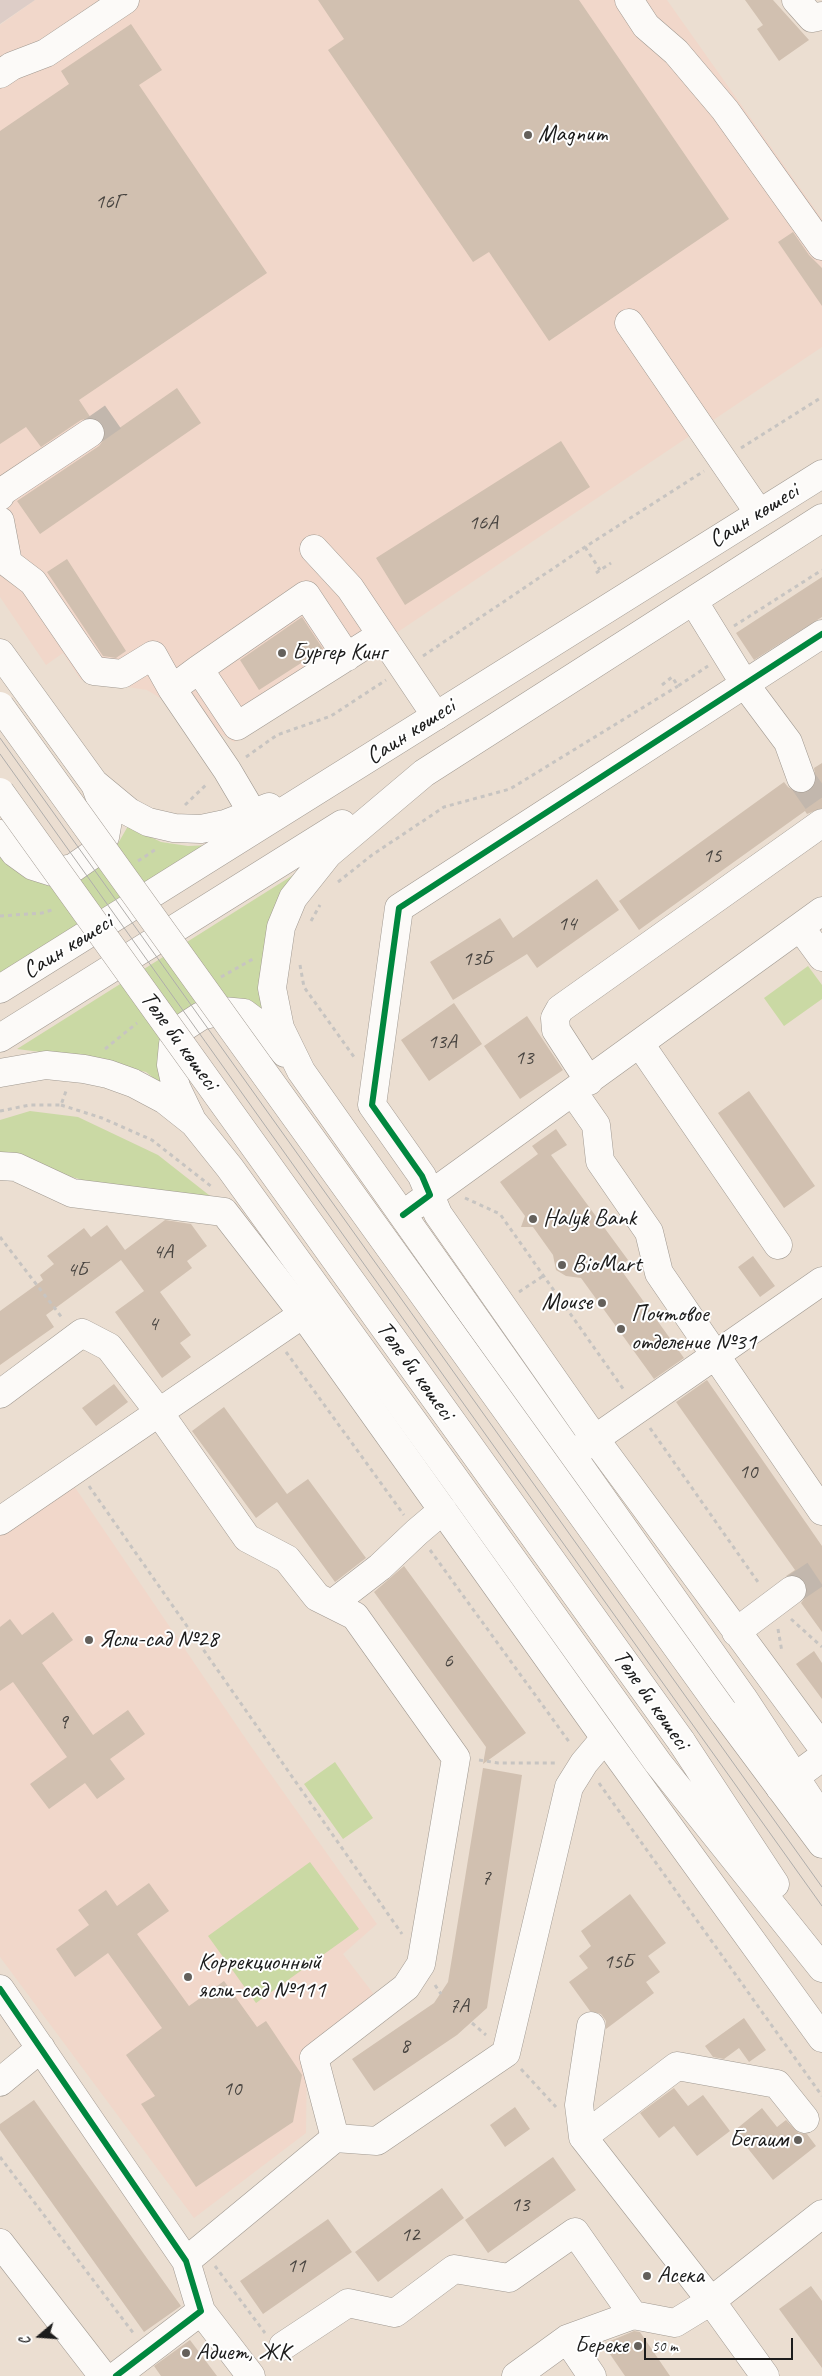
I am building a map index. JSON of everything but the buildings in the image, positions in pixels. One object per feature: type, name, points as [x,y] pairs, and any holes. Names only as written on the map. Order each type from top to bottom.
[{"type":"main road","points":[[0,74],[12,66],[46,53],[125,0]]},
{"type":"main road","points":[[629,0],[646,26],[676,52],[725,110],[822,246]]},
{"type":"main road","points":[[796,0],[812,18],[822,16]]},
{"type":"main road","points":[[629,323],[759,513]]},
{"type":"main road","points":[[0,496],[0,493],[90,433]]},
{"type":"main road","name":"Саин көшесі","points":[[0,989],[355,769],[436,716],[822,474]]},
{"type":"main road","points":[[0,521],[4,560],[33,582],[94,671],[122,674],[153,656],[172,689],[227,770],[253,814]]},
{"type":"main road","points":[[301,1071],[280,1028],[272,988],[281,927],[293,898],[328,854],[424,773],[815,524]]},
{"type":"main road","points":[[314,548],[350,588],[436,716]]},
{"type":"main road","points":[[172,689],[306,595],[347,657]]},
{"type":"main road","points":[[694,602],[744,682],[788,742],[801,778]]},
{"type":"main road","points":[[822,634],[744,682],[399,908],[372,1105],[422,1176],[438,1214],[595,1439],[822,1747]]},
{"type":"main road","points":[[199,669],[237,726],[381,635]]},
{"type":"main road","points":[[0,653],[94,783],[129,812],[148,822],[174,828],[201,829],[225,824],[253,814],[355,769]]},
{"type":"main road","points":[[0,706],[723,1711],[822,1818]]},
{"type":"main road","name":"Саин көшесі","points":[[0,1038],[424,773]]},
{"type":"main road","points":[[0,834],[15,853],[33,866],[52,872],[73,868],[93,854],[105,837],[108,820],[94,783]]},
{"type":"main road","name":"Төле би көшесі","points":[[0,792],[681,1741],[822,1955]]},
{"type":"main road","points":[[822,823],[560,1009],[555,1018],[556,1030],[596,1125],[600,1161],[649,1232],[659,1273],[822,1510]]},
{"type":"main road","points":[[403,1215],[822,911]]},
{"type":"main road","points":[[800,927],[822,957]]},
{"type":"main road","points":[[822,1844],[743,1698],[301,1071],[260,1026],[244,1013],[222,1011],[201,1016],[184,1027],[173,1044],[171,1065],[176,1087],[194,1123],[259,1209],[658,1763],[822,1968]]},
{"type":"main road","points":[[640,1044],[778,1245]]},
{"type":"main road","points":[[0,1073],[46,1065],[84,1068],[108,1074],[134,1083],[165,1100],[194,1123]]},
{"type":"main road","points":[[0,1166],[16,1167],[72,1193],[224,1212],[259,1209]]},
{"type":"main road","points":[[224,1212],[303,1314],[605,1738],[822,2038]]},
{"type":"main road","points":[[572,1455],[822,1281]]},
{"type":"main road","points":[[0,1521],[76,1467],[303,1314]]},
{"type":"main road","points":[[0,1394],[82,1333],[109,1347],[158,1411],[247,1538],[287,1559],[317,1597],[355,1616],[456,1758],[421,1964],[406,1987],[314,2058],[335,2138]]},
{"type":"main road","points":[[332,1604],[380,1567],[417,1532],[444,1510]]},
{"type":"main road","points":[[736,1632],[783,1597]]},
{"type":"main road","points":[[194,2254],[335,2138],[377,2141],[506,2053],[569,1787],[584,1763],[605,1738]]},
{"type":"main road","points":[[788,1782],[822,1757]]},
{"type":"main road","points":[[0,1989],[41,2048],[194,2254],[201,2311],[251,2376]]},
{"type":"main road","points":[[591,2026],[579,2105],[583,2137],[711,2301],[765,2376]]},
{"type":"main road","points":[[0,2082],[41,2048]]},
{"type":"main road","points":[[583,2137],[677,2066],[777,2084],[805,2119]]},
{"type":"main road","points":[[516,2376],[567,2339],[633,2314],[675,2323],[711,2301],[822,2214]]},
{"type":"main road","points":[[283,2346],[348,2303],[395,2313],[454,2269],[509,2278],[575,2232],[633,2314]]},
{"type":"main road","points":[[0,2243],[103,2376]]},
{"type":"main road","points":[[116,2376],[201,2311]]},
{"type":"main road","points":[[567,2339],[592,2376]]},
{"type":"path","points":[[586,547],[600,570]]},
{"type":"path","points":[[596,573],[611,563]]},
{"type":"path","points":[[337,883],[372,856],[444,807],[510,789],[709,666],[728,631],[822,570]]},
{"type":"path","points":[[662,684],[672,677],[678,686]]},
{"type":"path","points":[[309,925],[320,904]]},
{"type":"path","points":[[299,956],[304,987],[374,1084]]},
{"type":"path","points":[[61,1106],[66,1089]]},
{"type":"path","points":[[0,1112],[30,1105],[61,1106],[102,1118],[152,1140],[209,1184],[224,1202],[224,1212]]},
{"type":"path","points":[[430,1195],[466,1198],[500,1214],[637,1409],[822,1647]]},
{"type":"path","points":[[0,1237],[60,1316],[82,1333]]},
{"type":"path","points":[[519,1293],[543,1276]]},
{"type":"path","points":[[273,1334],[584,1763],[822,2096]]},
{"type":"path","points":[[76,1467],[377,1896],[421,1964]]},
{"type":"path","points":[[456,1758],[498,1763],[584,1763]]},
{"type":"path","points":[[506,2053],[557,2109]]},
{"type":"path","points":[[0,2157],[148,2352]]},
{"type":"path","points":[[194,2254],[265,2334],[283,2346]]},
{"type":"shaded area","points":[[0,0],[35,0],[0,24]]},
{"type":"shaded area","points":[[35,0],[667,0],[822,219],[822,347],[234,742],[147,690],[81,680],[63,653],[46,665],[0,597],[0,25]]},
{"type":"shaded area","name":"Коррекционный ясли-сад №111","points":[[72,1483],[250,1745],[377,1924],[343,1954],[376,1997],[307,2050],[306,2133],[194,2218],[0,1957],[0,1534]]},
{"type":"green space","points":[[128,826],[161,842],[188,846],[211,845],[0,978],[0,850],[23,874],[112,854]]},
{"type":"green space","points":[[298,872],[266,1017],[178,1022],[167,1089],[146,1072],[80,1057],[17,1049]]},
{"type":"green space","points":[[808,966],[822,985],[822,999],[784,1026],[764,998]]},
{"type":"green space","points":[[30,1111],[78,1117],[158,1155],[214,1199],[113,1189],[28,1164],[0,1158],[0,1120]]},
{"type":"green space","points":[[335,1762],[373,1818],[343,1839],[304,1784]]},
{"type":"green space","points":[[310,1862],[359,1929],[256,2003],[208,1936]]},
{"type":"tunnel","points":[[90,433],[113,417]]},
{"type":"tunnel","points":[[801,778],[822,808]]},
{"type":"tunnel","points":[[792,1590],[822,1570]]},
{"type":"tram line","points":[[0,738],[822,1887]]},
{"type":"tram line","points":[[0,754],[822,1906]]},
{"type":"cycle path","points":[[403,1215],[430,1195],[422,1176],[372,1105],[399,908],[822,634]]},
{"type":"cycle path","points":[[0,1989],[186,2261],[201,2311],[116,2376]]},
{"type":"place","name":"Magnum","points":[[528,135]]},
{"type":"place","name":"Бургер Кинг","points":[[282,653]]},
{"type":"place","name":"Halyk Bank","points":[[533,1219]]},
{"type":"place","name":"BioMart","points":[[562,1265]]},
{"type":"place","name":"Mouse","points":[[602,1303]]},
{"type":"place","name":"Почтовое отделение №31","points":[[621,1329]]},
{"type":"place","name":"Ясли-сад №28","points":[[89,1640]]},
{"type":"place","name":"Коррекционный ясли-сад №111","points":[[188,1977]]},
{"type":"place","name":"Бегаим","points":[[798,2140]]},
{"type":"place","name":"Асека","points":[[647,2276]]},
{"type":"place","name":"Береке","points":[[638,2346]]},
{"type":"place","name":"Адиет, ЖК","points":[[186,2353]]}]
